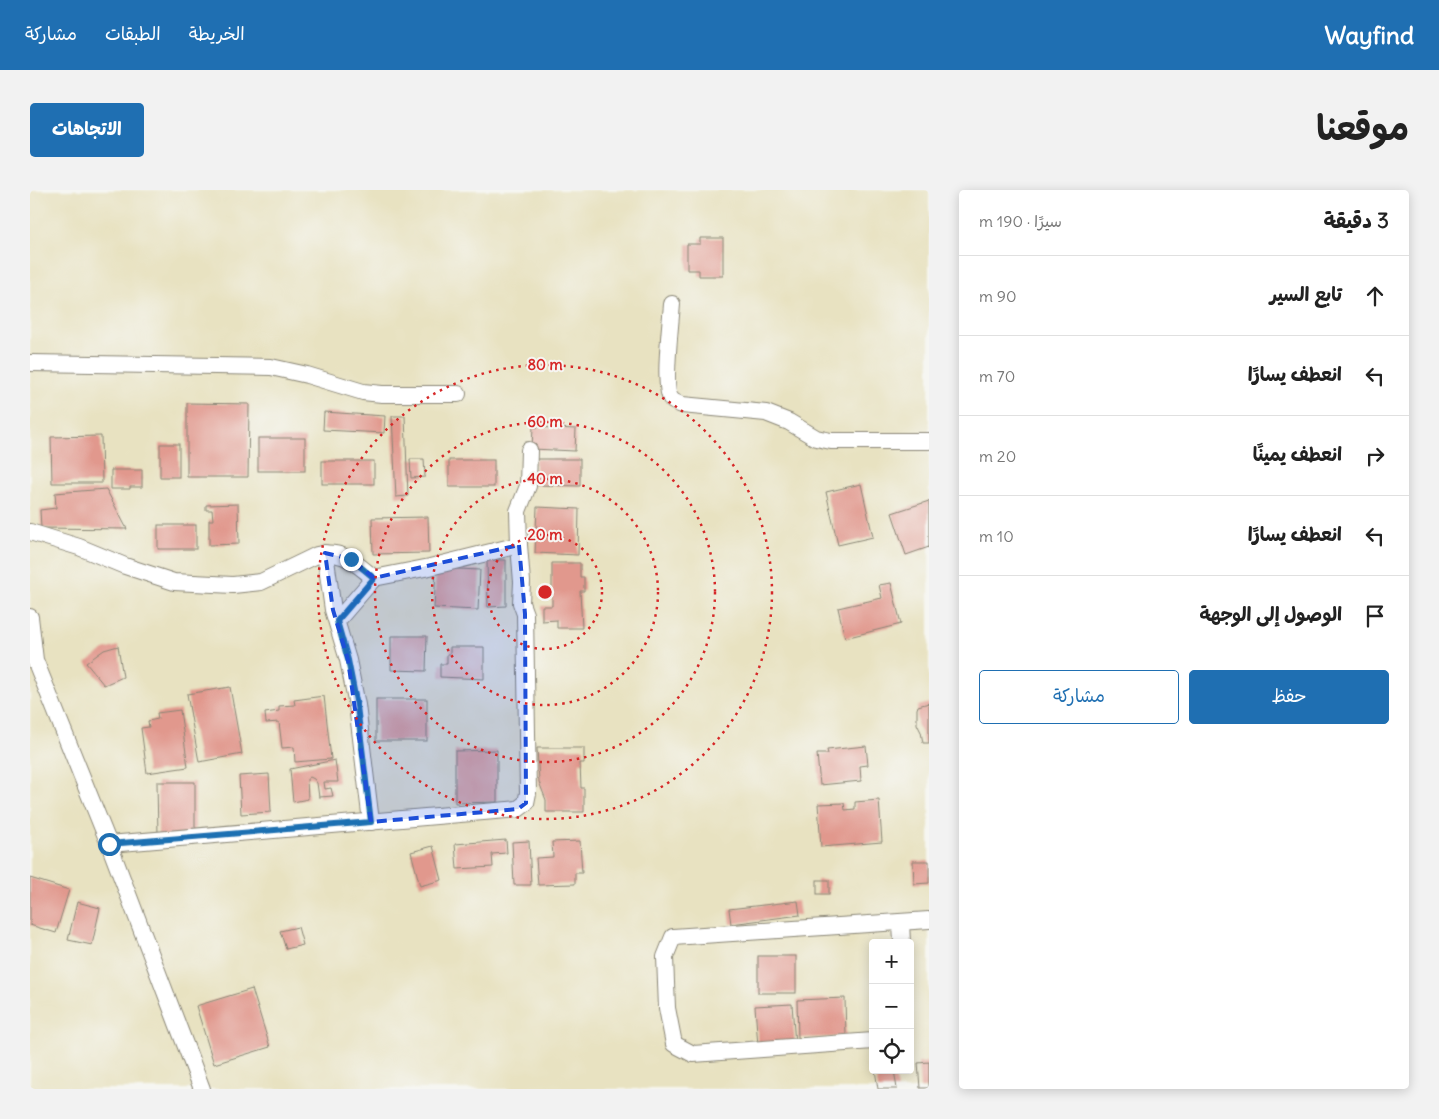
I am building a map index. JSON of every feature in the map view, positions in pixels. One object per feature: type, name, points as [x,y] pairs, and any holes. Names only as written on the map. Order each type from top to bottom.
[{"type":"street","points":[[672,304],[667,374],[668,392],[671,400],[682,405],[766,413],[789,422],[816,438],[832,441],[929,441]]},
{"type":"street","points":[[30,364],[271,366],[364,392],[382,394],[458,394]]},
{"type":"street","points":[[109,844],[518,809],[526,802],[528,793],[525,614],[521,603],[522,582],[518,511],[528,486],[529,450]]},
{"type":"street","points":[[30,532],[174,582],[233,586],[261,582],[317,555],[325,554],[338,554],[351,559],[374,578]]},
{"type":"street","points":[[337,621],[374,578],[430,567],[519,545]]},
{"type":"street","points":[[325,554],[333,610],[348,660],[357,706],[371,822]]},
{"type":"street","points":[[30,617],[32,660],[109,844],[202,1089]]},
{"type":"street","points":[[869,1041],[693,1054],[674,1044],[667,1008],[666,957],[673,937],[929,920]]},
{"type":"street","points":[[902,922],[902,939]]},
{"type":"highlighted area","points":[[519,545],[525,614],[526,803],[518,809],[371,822],[348,660],[333,610],[325,553],[351,559],[374,578]]},
{"type":"building","points":[[700,238],[723,238],[723,276],[699,276],[699,270],[687,270],[687,244],[700,244]]},
{"type":"building","points":[[187,403],[249,404],[248,477],[187,477]]},
{"type":"building","points":[[324,412],[385,416],[384,433],[323,430]]},
{"type":"building","points":[[392,416],[405,416],[408,496],[396,497]]},
{"type":"building","points":[[533,427],[576,429],[575,451],[532,449]]},
{"type":"building","points":[[101,436],[102,483],[52,483],[51,437]]},
{"type":"building","points":[[258,438],[305,438],[305,471],[258,471]]},
{"type":"building","points":[[160,444],[179,444],[179,477],[160,477]]},
{"type":"building","points":[[410,459],[424,459],[425,477],[411,478]]},
{"type":"building","points":[[535,459],[580,459],[580,486],[535,485]]},
{"type":"building","points":[[449,460],[494,460],[494,487],[449,487]]},
{"type":"building","points":[[322,461],[374,461],[374,484],[322,484]]},
{"type":"building","points":[[111,470],[142,470],[142,487],[111,489]]},
{"type":"building","points":[[861,484],[873,537],[838,545],[826,492]]},
{"type":"building","points":[[106,489],[127,529],[41,528],[40,510],[56,508],[55,493]]},
{"type":"building","points":[[929,501],[929,547],[906,555],[892,513]]},
{"type":"building","points":[[238,504],[239,544],[209,545],[209,520],[213,520],[212,510],[206,510],[206,505]]},
{"type":"building","points":[[537,507],[579,509],[578,555],[535,553]]},
{"type":"building","points":[[428,517],[429,553],[373,554],[372,518]]},
{"type":"building","points":[[158,525],[196,525],[196,549],[158,549]]},
{"type":"building","points":[[487,560],[506,560],[506,606],[488,607]]},
{"type":"building","points":[[552,563],[580,563],[580,577],[584,577],[584,591],[580,591],[582,628],[557,628],[557,620],[542,621],[542,606],[552,606]]},
{"type":"building","points":[[436,568],[480,570],[478,610],[434,608]]},
{"type":"building","points":[[891,583],[901,624],[845,638],[838,608],[882,598],[879,585]]},
{"type":"building","points":[[391,636],[427,636],[426,671],[391,670]]},
{"type":"building","points":[[118,646],[123,677],[104,685],[86,663],[104,650]]},
{"type":"building","points":[[450,647],[484,647],[484,679],[440,677],[440,664],[447,664],[447,654],[450,654]]},
{"type":"building","points":[[230,687],[242,754],[199,762],[187,694]]},
{"type":"building","points":[[324,696],[331,759],[295,762],[294,747],[282,748],[279,722],[266,723],[265,713],[279,711],[279,706],[295,705],[294,700]]},
{"type":"building","points":[[376,699],[427,699],[427,741],[376,741]]},
{"type":"building","points":[[929,703],[929,743],[923,743],[917,724],[917,709],[918,706]]},
{"type":"building","points":[[180,710],[188,767],[147,773],[141,728],[149,727],[148,721],[158,719],[157,713]]},
{"type":"building","points":[[866,746],[868,765],[860,766],[861,781],[820,785],[817,754],[828,754],[827,750]]},
{"type":"building","points":[[537,748],[584,748],[584,763],[580,763],[581,788],[584,788],[584,812],[546,812],[546,800],[539,782]]},
{"type":"building","points":[[497,750],[497,802],[455,803],[455,751]]},
{"type":"building","points":[[335,760],[338,782],[324,782],[325,789],[331,788],[333,796],[319,797],[317,783],[310,777],[307,779],[308,799],[293,802],[290,769]]},
{"type":"building","points":[[269,774],[271,812],[241,814],[239,776]]},
{"type":"building","points":[[157,782],[195,782],[195,835],[158,836]]},
{"type":"building","points":[[879,800],[882,842],[821,847],[818,804],[844,803],[845,810],[855,809],[855,802]]},
{"type":"building","points":[[506,840],[507,853],[492,854],[493,867],[457,869],[455,844]]},
{"type":"building","points":[[529,841],[531,885],[514,885],[512,842]]},
{"type":"building","points":[[580,841],[582,873],[575,873],[575,884],[538,885],[536,858],[553,857],[552,842]]},
{"type":"building","points":[[433,846],[442,880],[420,886],[411,852]]},
{"type":"building","points":[[913,861],[929,861],[929,883],[914,884]]},
{"type":"building","points":[[30,878],[69,890],[56,933],[30,925]]},
{"type":"building","points":[[817,880],[829,880],[829,894],[817,894]]},
{"type":"building","points":[[798,901],[800,915],[731,924],[729,909]]},
{"type":"building","points":[[77,902],[100,908],[92,945],[68,940]]},
{"type":"building","points":[[298,927],[303,945],[286,949],[280,931]]},
{"type":"building","points":[[758,956],[796,956],[796,993],[758,993]]},
{"type":"building","points":[[252,989],[270,1047],[214,1064],[196,1006]]},
{"type":"building","points":[[845,998],[846,1037],[798,1038],[797,1000]]},
{"type":"building","points":[[792,1004],[795,1044],[758,1046],[755,1006]]},
{"type":"building","points":[[929,1062],[929,1088],[920,1088],[918,1063]]},
{"type":"building","points":[[876,1074],[895,1074],[897,1089],[878,1089]]},
{"type":"route","points":[[109,844],[371,822],[357,706],[348,660],[337,621],[374,578],[351,559]]}]
